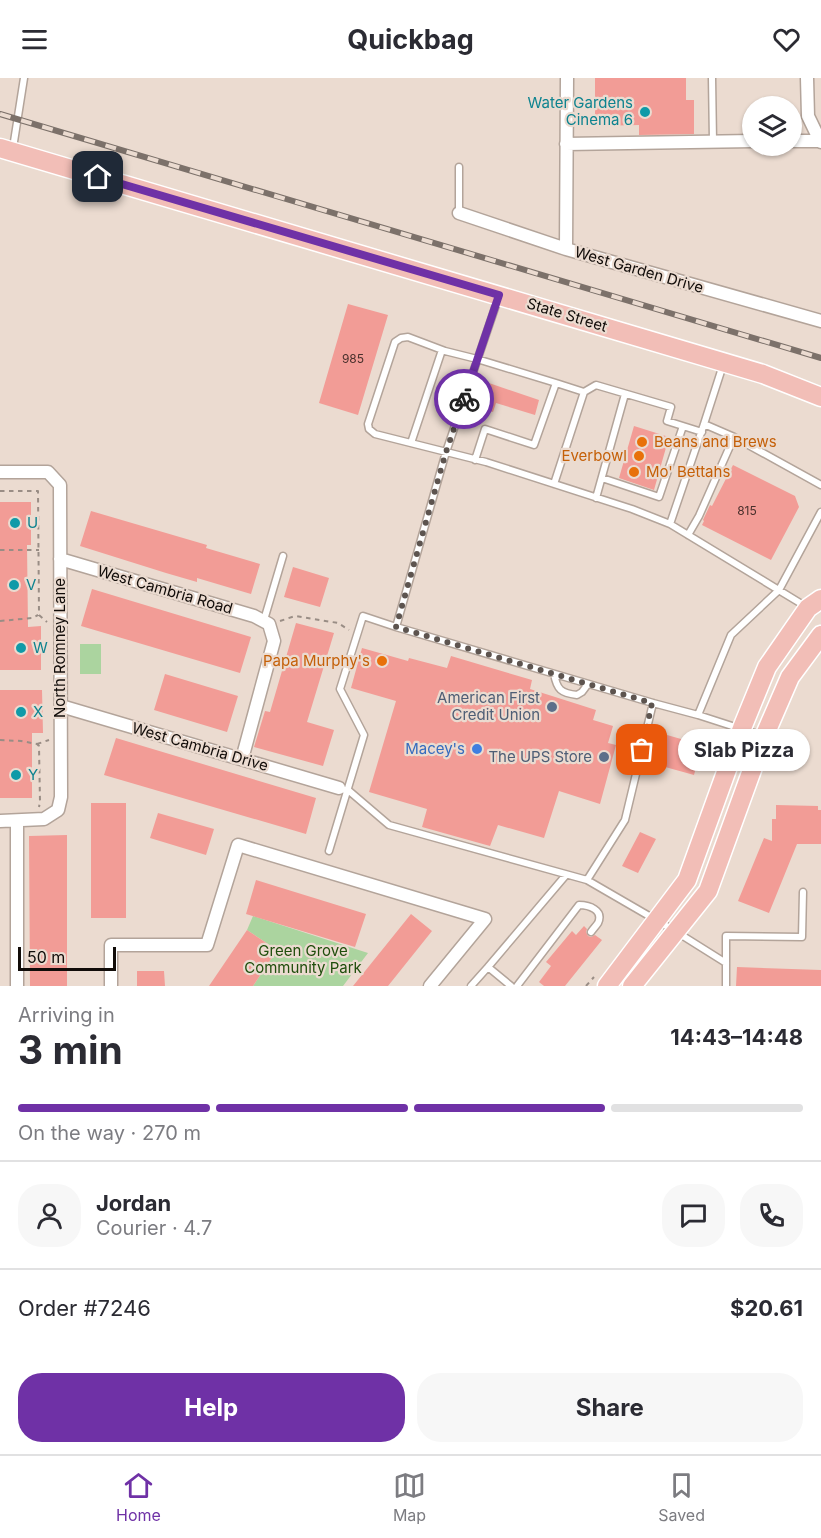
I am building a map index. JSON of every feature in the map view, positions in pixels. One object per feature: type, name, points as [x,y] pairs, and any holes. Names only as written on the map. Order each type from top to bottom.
[{"type":"main road","name":"State Street","points":[[6,150],[724,362],[763,374],[821,398]]},
{"type":"main road","points":[[607,986],[687,880],[742,728],[767,667],[814,603]]},
{"type":"main road","points":[[632,986],[708,891],[764,737],[790,677],[821,635]]},
{"type":"street","points":[[566,249],[567,78]]},
{"type":"street","points":[[802,141],[820,141],[808,116],[807,78]]},
{"type":"street","points":[[566,144],[742,141]]},
{"type":"street","name":"West Garden Drive","points":[[459,213],[566,249],[821,321]]},
{"type":"street","name":"North Romney Lane","points":[[0,472],[48,472],[60,485],[61,797],[58,810],[44,819],[17,821]]},
{"type":"street","name":"West Cambria Road","points":[[60,559],[242,612],[266,622]]},
{"type":"street","points":[[242,759],[274,641],[266,622]]},
{"type":"street","name":"West Cambria Drive","points":[[61,706],[343,789]]},
{"type":"street","points":[[0,821],[17,821],[17,986]]},
{"type":"street","points":[[111,986],[111,945],[207,945],[238,845],[485,919],[430,986]]},
{"type":"lane","points":[[6,150],[24,78]]},
{"type":"lane","points":[[712,78],[713,142]]},
{"type":"lane","points":[[459,167],[459,213]]},
{"type":"lane","points":[[396,627],[446,452],[499,295]]},
{"type":"lane","points":[[814,603],[779,590],[670,524],[632,509],[476,460],[375,434],[369,429],[368,424],[395,342],[408,337],[442,350],[584,392],[596,386],[671,407],[667,421],[734,437],[821,486]]},
{"type":"lane","points":[[411,443],[442,350]]},
{"type":"lane","points":[[670,524],[724,362]]},
{"type":"lane","points":[[476,460],[485,429],[534,445],[556,383]]},
{"type":"lane","points":[[554,484],[584,392]]},
{"type":"lane","points":[[596,498],[625,393]]},
{"type":"lane","points":[[602,478],[658,497],[683,426]]},
{"type":"lane","points":[[688,535],[699,516],[734,437]]},
{"type":"lane","points":[[698,715],[731,635],[779,590],[821,513]]},
{"type":"lane","points":[[266,622],[283,556]]},
{"type":"lane","points":[[328,851],[343,789],[364,735],[340,689],[363,616],[742,728],[764,737]]},
{"type":"lane","points":[[554,674],[558,688],[567,694],[577,695],[588,684]]},
{"type":"lane","points":[[587,880],[625,820],[652,703]]},
{"type":"lane","points":[[343,789],[389,825],[587,880],[726,963]]},
{"type":"lane","points":[[471,986],[566,875]]},
{"type":"lane","points":[[726,986],[726,936],[802,937],[804,892]]},
{"type":"lane","points":[[517,986],[579,905],[596,909],[599,914],[599,922],[591,932]]},
{"type":"lane","points":[[488,967],[507,985]]},
{"type":"path","points":[[0,491],[38,491],[39,615],[50,626]]},
{"type":"path","points":[[0,550],[39,550]]},
{"type":"path","points":[[0,621],[32,618],[39,615]]},
{"type":"path","points":[[266,622],[295,616],[338,623],[358,632]]},
{"type":"path","points":[[0,740],[37,744],[50,739]]},
{"type":"path","points":[[37,744],[39,746],[40,802],[38,809]]},
{"type":"green space","points":[[80,644],[101,644],[101,674],[80,674]]},
{"type":"green space","name":"Green Grove Community Park","points":[[253,916],[368,953],[343,986],[253,986],[277,950],[247,930]]},
{"type":"building","name":"Water Gardens Cinema 6","points":[[595,78],[686,78],[686,100],[694,100],[694,134],[639,135],[639,125],[595,126]]},
{"type":"building","points":[[348,304],[388,315],[358,415],[319,403]]},
{"type":"building","points":[[486,382],[539,400],[535,415],[496,403],[493,412],[478,407]]},
{"type":"building","points":[[634,426],[669,437],[654,490],[619,478]]},
{"type":"building","points":[[733,465],[795,496],[799,507],[771,560],[702,525],[710,505],[712,506]]},
{"type":"building","points":[[0,502],[31,502],[31,545],[27,545],[28,627],[41,626],[41,670],[0,670]]},
{"type":"building","points":[[91,511],[207,545],[206,548],[260,564],[251,594],[197,578],[197,582],[80,546]]},
{"type":"building","points":[[293,567],[329,578],[320,607],[284,597]]},
{"type":"building","points":[[92,589],[251,637],[240,673],[81,626]]},
{"type":"building","points":[[296,623],[334,633],[307,722],[334,730],[323,766],[254,747],[265,711],[270,712]]},
{"type":"building","name":"Macey's","points":[[362,648],[408,661],[409,658],[447,668],[451,656],[532,680],[530,689],[596,710],[593,720],[613,726],[608,743],[616,745],[600,804],[559,791],[544,838],[498,825],[490,846],[422,827],[427,809],[369,792],[396,701],[351,688]]},
{"type":"building","points":[[165,674],[238,696],[227,732],[154,710]]},
{"type":"building","points":[[0,690],[42,690],[43,733],[32,733],[32,798],[0,798]]},
{"type":"building","points":[[667,735],[702,745],[694,775],[658,765]]},
{"type":"building","points":[[116,738],[316,798],[306,834],[104,775]]},
{"type":"building","points":[[91,803],[126,803],[126,918],[91,918]]},
{"type":"building","points":[[776,805],[818,806],[818,810],[821,810],[821,844],[797,844],[769,913],[738,901],[764,838],[772,841],[772,819],[776,819]]},
{"type":"building","points":[[158,813],[214,829],[206,855],[150,838]]},
{"type":"building","points":[[640,832],[656,839],[638,873],[622,866]]},
{"type":"building","points":[[67,835],[67,986],[30,986],[29,836]]},
{"type":"building","points":[[256,880],[366,914],[355,947],[246,914]]},
{"type":"building","points":[[411,914],[432,931],[388,986],[353,986]]},
{"type":"building","points":[[584,926],[588,936],[595,935],[602,940],[565,986],[544,986],[539,982],[551,966],[546,962],[572,931],[576,935]]},
{"type":"building","points":[[247,930],[277,950],[253,986],[209,986]]},
{"type":"building","points":[[737,967],[821,970],[821,986],[736,986]]},
{"type":"building","points":[[137,971],[164,971],[165,986],[137,986]]},
{"type":"railway","points":[[0,114],[821,358]]},
{"type":"way so far","points":[[464,399],[446,452],[396,627],[652,703],[642,750]]},
{"type":"place","name":"Water Gardens Cinema 6","points":[[645,112]]},
{"type":"place","name":"Beans and Brews","points":[[642,442]]},
{"type":"place","name":"Everbowl","points":[[639,456]]},
{"type":"place","name":"Mo' Bettahs","points":[[634,472]]},
{"type":"place","name":"U","points":[[15,523]]},
{"type":"place","name":"V","points":[[14,585]]},
{"type":"place","name":"W","points":[[21,648]]},
{"type":"place","name":"Papa Murphy's","points":[[382,661]]},
{"type":"place","name":"American First Credit Union","points":[[552,707]]},
{"type":"place","name":"X","points":[[21,712]]},
{"type":"place","name":"Macey's","points":[[477,749]]},
{"type":"place","name":"Slab Pizza","points":[[642,750]]},
{"type":"place","name":"The UPS Store","points":[[604,757]]},
{"type":"place","name":"Y","points":[[16,775]]},
{"type":"route","points":[[98,177],[499,295],[464,399]]}]
